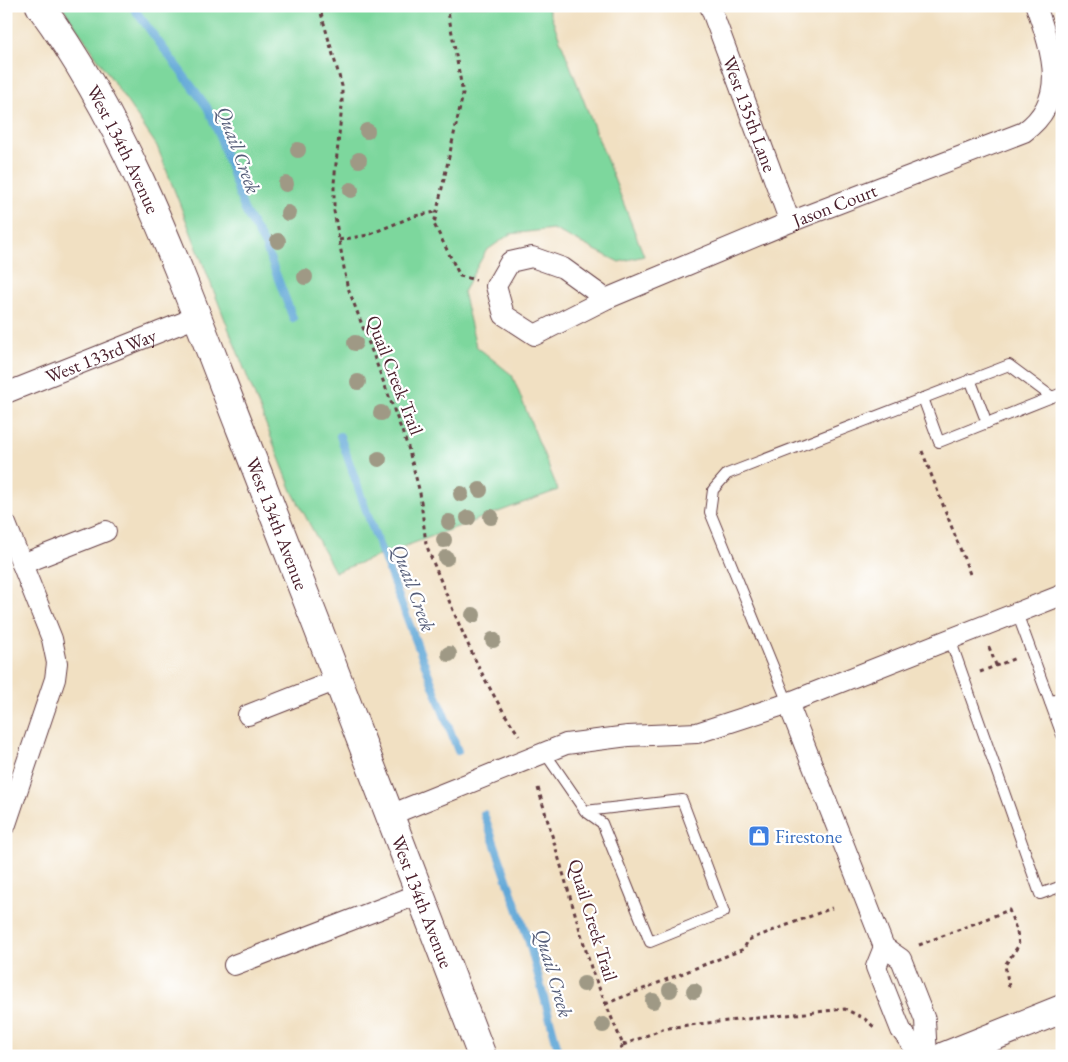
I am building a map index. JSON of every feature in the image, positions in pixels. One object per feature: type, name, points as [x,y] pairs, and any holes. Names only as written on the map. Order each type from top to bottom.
[{"type":"street","name":"West 134th Avenue","points":[[40,6],[79,65],[127,152],[197,317],[482,1056]]},
{"type":"street","name":"West 135th Lane","points":[[710,6],[790,222]]},
{"type":"street","name":"Jason Court","points":[[496,286],[504,315],[535,335],[606,299],[790,222],[1024,132],[1048,115],[1056,103],[1060,90],[1058,76],[1036,6]]},
{"type":"street","points":[[496,286],[510,262],[532,257],[562,268],[606,299]]},
{"type":"street","name":"West 133rd Way","points":[[6,393],[197,317]]},
{"type":"street","points":[[6,524],[52,639],[57,663],[55,680],[12,790],[6,824]]},
{"type":"street","points":[[22,564],[106,531]]},
{"type":"street","points":[[390,815],[566,744],[697,733],[788,702],[1062,595]]},
{"type":"street","points":[[248,715],[337,680]]},
{"type":"street","points":[[788,702],[884,947],[901,959],[915,994],[925,1020],[927,1056]]},
{"type":"street","points":[[234,965],[419,894]]},
{"type":"street","points":[[884,947],[876,967],[901,1030],[921,1056]]},
{"type":"street","points":[[945,1056],[1062,1009]]},
{"type":"lane","points":[[788,702],[710,512],[713,490],[727,474],[1009,364],[1057,395]]},
{"type":"lane","points":[[970,379],[987,423]]},
{"type":"lane","points":[[923,398],[939,442],[1057,395]]},
{"type":"lane","points":[[1017,612],[1062,735]]},
{"type":"lane","points":[[950,639],[1040,894],[1062,886]]},
{"type":"lane","points":[[1050,702],[1062,697]]},
{"type":"lane","points":[[545,753],[585,811],[602,823],[650,942],[724,912],[682,800],[585,811]]},
{"type":"path","name":"Quail Creek Trail","points":[[319,6],[342,86],[334,202],[346,286],[408,447],[420,493],[426,544],[479,670],[497,704],[519,735]]},
{"type":"path","points":[[447,6],[463,94],[434,224],[460,276],[496,286]]},
{"type":"path","points":[[340,240],[368,235],[414,216],[436,212]]},
{"type":"path","points":[[922,450],[970,574]]},
{"type":"path","points":[[988,644],[996,665]]},
{"type":"path","points":[[975,674],[1016,658]]},
{"type":"path","name":"Quail Creek Trail","points":[[538,788],[592,971],[623,1045]]},
{"type":"path","points":[[606,1004],[744,949],[748,940],[832,908]]},
{"type":"path","points":[[914,947],[1008,910],[1017,932],[1019,945],[1005,965],[1009,987]]},
{"type":"path","points":[[615,1056],[623,1045],[663,1029],[845,1009],[865,1019],[878,1031]]},
{"type":"green space","points":[[62,6],[547,6],[644,256],[619,262],[553,229],[510,234],[486,251],[463,292],[476,346],[512,375],[558,490],[335,572],[292,491],[157,146]]},
{"type":"waterway","name":"Quail Creek","points":[[132,6],[207,107],[219,135],[244,209],[265,245],[293,318]]},
{"type":"waterway","name":"Quail Creek","points":[[340,436],[371,524],[458,751]]},
{"type":"waterway","name":"Quail Creek","points":[[484,814],[528,939],[560,1056]]},
{"type":"place","name":"Firestone","points":[[759,836]]}]
